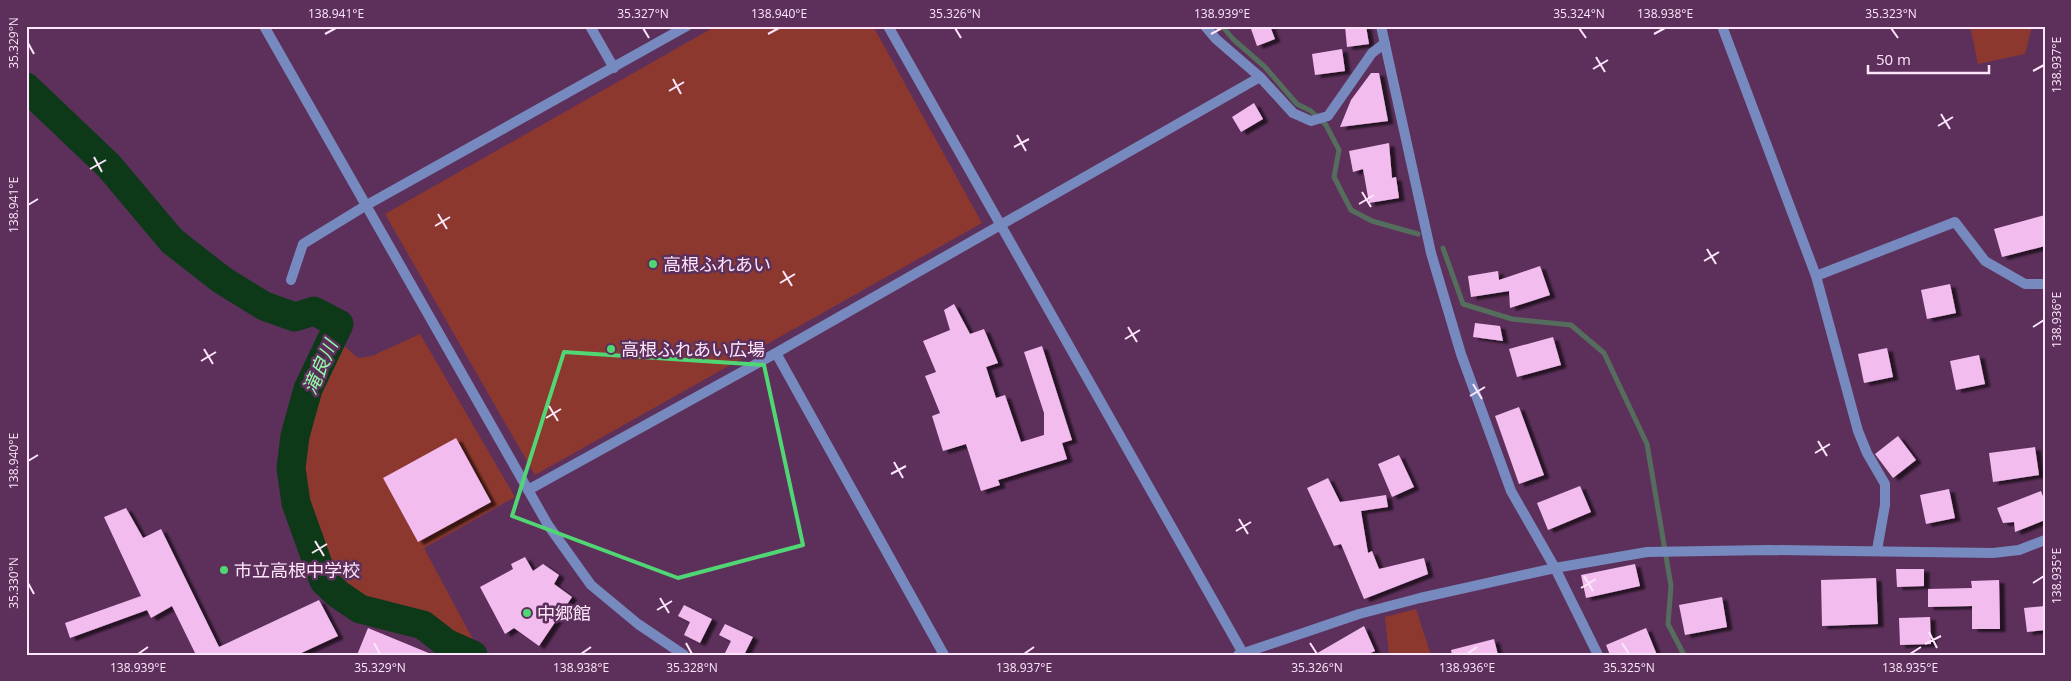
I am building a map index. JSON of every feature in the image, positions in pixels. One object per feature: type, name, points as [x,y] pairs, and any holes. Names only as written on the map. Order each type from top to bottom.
[{"type":"street","points":[[264,26],[548,525],[591,585],[638,624],[684,655]]},
{"type":"street","points":[[590,26],[614,68]]},
{"type":"street","points":[[291,280],[303,244],[365,206],[687,26]]},
{"type":"street","points":[[888,26],[1001,223],[1242,654],[1359,614],[1420,598],[1555,568],[1647,552],[1682,550],[1878,550],[1993,553],[2019,550],[2045,540]]},
{"type":"street","points":[[1205,26],[1260,77],[1293,113],[1311,121],[1328,116],[1372,53],[1385,43]]},
{"type":"street","points":[[1381,26],[1431,253],[1461,354],[1511,491],[1555,568],[1598,655]]},
{"type":"street","points":[[1722,26],[1816,276],[1858,430],[1885,484],[1885,505],[1878,550]]},
{"type":"street","points":[[528,490],[776,353],[1260,77]]},
{"type":"street","points":[[1816,276],[1956,222],[1985,261],[2025,284],[2045,284]]},
{"type":"street","points":[[776,353],[944,655]]},
{"type":"highlighted area","points":[[564,352],[764,365],[803,545],[678,578],[512,516]]},
{"type":"shaded area","name":"高根ふれあい広場","points":[[716,26],[873,26],[982,223],[535,475],[385,214]]},
{"type":"shaded area","points":[[1970,26],[2032,26],[2025,54],[1978,64]]},
{"type":"shaded area","points":[[420,334],[515,497],[424,548],[477,647],[449,628],[421,614],[378,603],[347,589],[334,574],[316,532],[306,501],[299,465],[300,435],[313,388],[341,343],[358,358],[372,356]]},
{"type":"shaded area","points":[[1416,609],[1431,655],[1389,655],[1385,617]]},
{"type":"building","points":[[1250,26],[1270,26],[1275,39],[1257,46]]},
{"type":"building","points":[[1345,26],[1366,26],[1369,44],[1347,47]]},
{"type":"building","points":[[1342,49],[1345,71],[1315,75],[1312,54]]},
{"type":"building","points":[[1371,73],[1379,73],[1388,121],[1340,127],[1351,100]]},
{"type":"building","points":[[1254,103],[1263,119],[1241,132],[1232,117]]},
{"type":"building","points":[[1389,143],[1392,178],[1396,177],[1399,198],[1369,203],[1363,169],[1353,172],[1349,151]]},
{"type":"building","points":[[2045,215],[2045,246],[2002,257],[1994,229]]},
{"type":"building","points":[[1540,266],[1550,295],[1510,308],[1509,291],[1471,297],[1468,276],[1498,271],[1499,280]]},
{"type":"building","points":[[1950,284],[1956,313],[1927,319],[1921,290]]},
{"type":"building","points":[[954,304],[970,334],[984,329],[998,363],[986,367],[996,398],[1005,395],[1021,442],[1044,435],[1044,413],[1024,352],[1042,346],[1072,440],[1062,443],[1067,459],[998,480],[1000,485],[981,491],[966,444],[943,451],[932,416],[940,413],[925,376],[936,372],[923,341],[950,330],[944,310]]},
{"type":"building","points":[[1475,323],[1500,326],[1503,341],[1473,337]]},
{"type":"building","points":[[1553,337],[1561,365],[1517,377],[1509,349]]},
{"type":"building","points":[[1887,348],[1893,377],[1864,383],[1858,354]]},
{"type":"building","points":[[1979,355],[1985,384],[1956,390],[1950,361]]},
{"type":"building","points":[[1519,407],[1544,475],[1519,484],[1495,416]]},
{"type":"building","points":[[1898,436],[1916,460],[1893,478],[1875,454]]},
{"type":"building","points":[[456,438],[491,502],[418,542],[383,478]]},
{"type":"building","points":[[2035,447],[2039,475],[1993,482],[1989,453]]},
{"type":"building","points":[[1399,455],[1414,487],[1392,497],[1378,464]]},
{"type":"building","points":[[1328,478],[1340,502],[1386,495],[1388,507],[1361,511],[1368,553],[1372,551],[1379,569],[1424,558],[1428,574],[1364,599],[1341,544],[1334,546],[1307,488]]},
{"type":"building","points":[[1580,486],[1591,512],[1548,530],[1537,503]]},
{"type":"building","points":[[1949,489],[1955,518],[1926,524],[1920,495]]},
{"type":"building","points":[[2041,491],[2045,502],[2045,520],[2015,532],[2014,522],[2003,523],[1997,508]]},
{"type":"building","points":[[126,508],[143,538],[161,529],[219,647],[319,600],[338,636],[297,655],[196,655],[172,606],[151,618],[147,610],[70,638],[65,623],[141,596],[104,517]]},
{"type":"building","name":"中郷館","points":[[525,557],[533,571],[543,564],[559,575],[554,584],[572,597],[539,646],[514,628],[505,634],[480,587],[513,569],[511,564]]},
{"type":"building","points":[[1635,564],[1640,586],[1586,598],[1581,575]]},
{"type":"building","points":[[1896,569],[1924,569],[1924,586],[1897,587]]},
{"type":"building","points":[[1876,578],[1878,624],[1822,626],[1821,580]]},
{"type":"building","points":[[1999,580],[2000,629],[1972,629],[1972,606],[1928,607],[1928,589],[1972,588],[1971,581]]},
{"type":"building","points":[[1722,597],[1727,627],[1685,635],[1679,605]]},
{"type":"building","points":[[684,605],[712,619],[700,643],[684,635],[690,622],[678,616]]},
{"type":"building","points":[[2045,606],[2045,630],[2027,632],[2024,608]]},
{"type":"building","points":[[1930,617],[1931,644],[1900,645],[1899,618]]},
{"type":"building","points":[[725,624],[753,637],[744,655],[724,655],[731,641],[719,635]]},
{"type":"building","points":[[1364,626],[1375,651],[1366,655],[1314,655]]},
{"type":"building","points":[[368,628],[431,654],[431,655],[357,655]]},
{"type":"building","points":[[1646,628],[1657,655],[1610,655],[1606,645]]},
{"type":"building","points":[[1494,639],[1498,655],[1452,655],[1451,650]]},
{"type":"waterway","points":[[1222,26],[1233,39],[1265,67],[1297,104],[1311,111],[1326,125],[1339,150],[1334,177],[1351,210],[1372,221],[1418,234]]},
{"type":"waterway","name":"滝良川","points":[[26,87],[109,166],[172,241],[222,280],[264,306],[295,317],[314,311],[339,324],[308,389],[295,436],[291,468],[296,503],[324,581],[338,594],[360,609],[423,625],[446,643],[473,655]]},
{"type":"waterway","points":[[1443,248],[1463,304],[1512,319],[1571,325],[1604,353],[1647,444],[1671,586],[1668,624],[1684,655]]},
{"type":"place","name":"高根ふれあい","points":[[653,264]]},
{"type":"place","name":"高根ふれあい広場","points":[[611,349]]},
{"type":"place","name":"市立高根中学校","points":[[224,570]]},
{"type":"place","name":"中郷館","points":[[527,613]]}]
